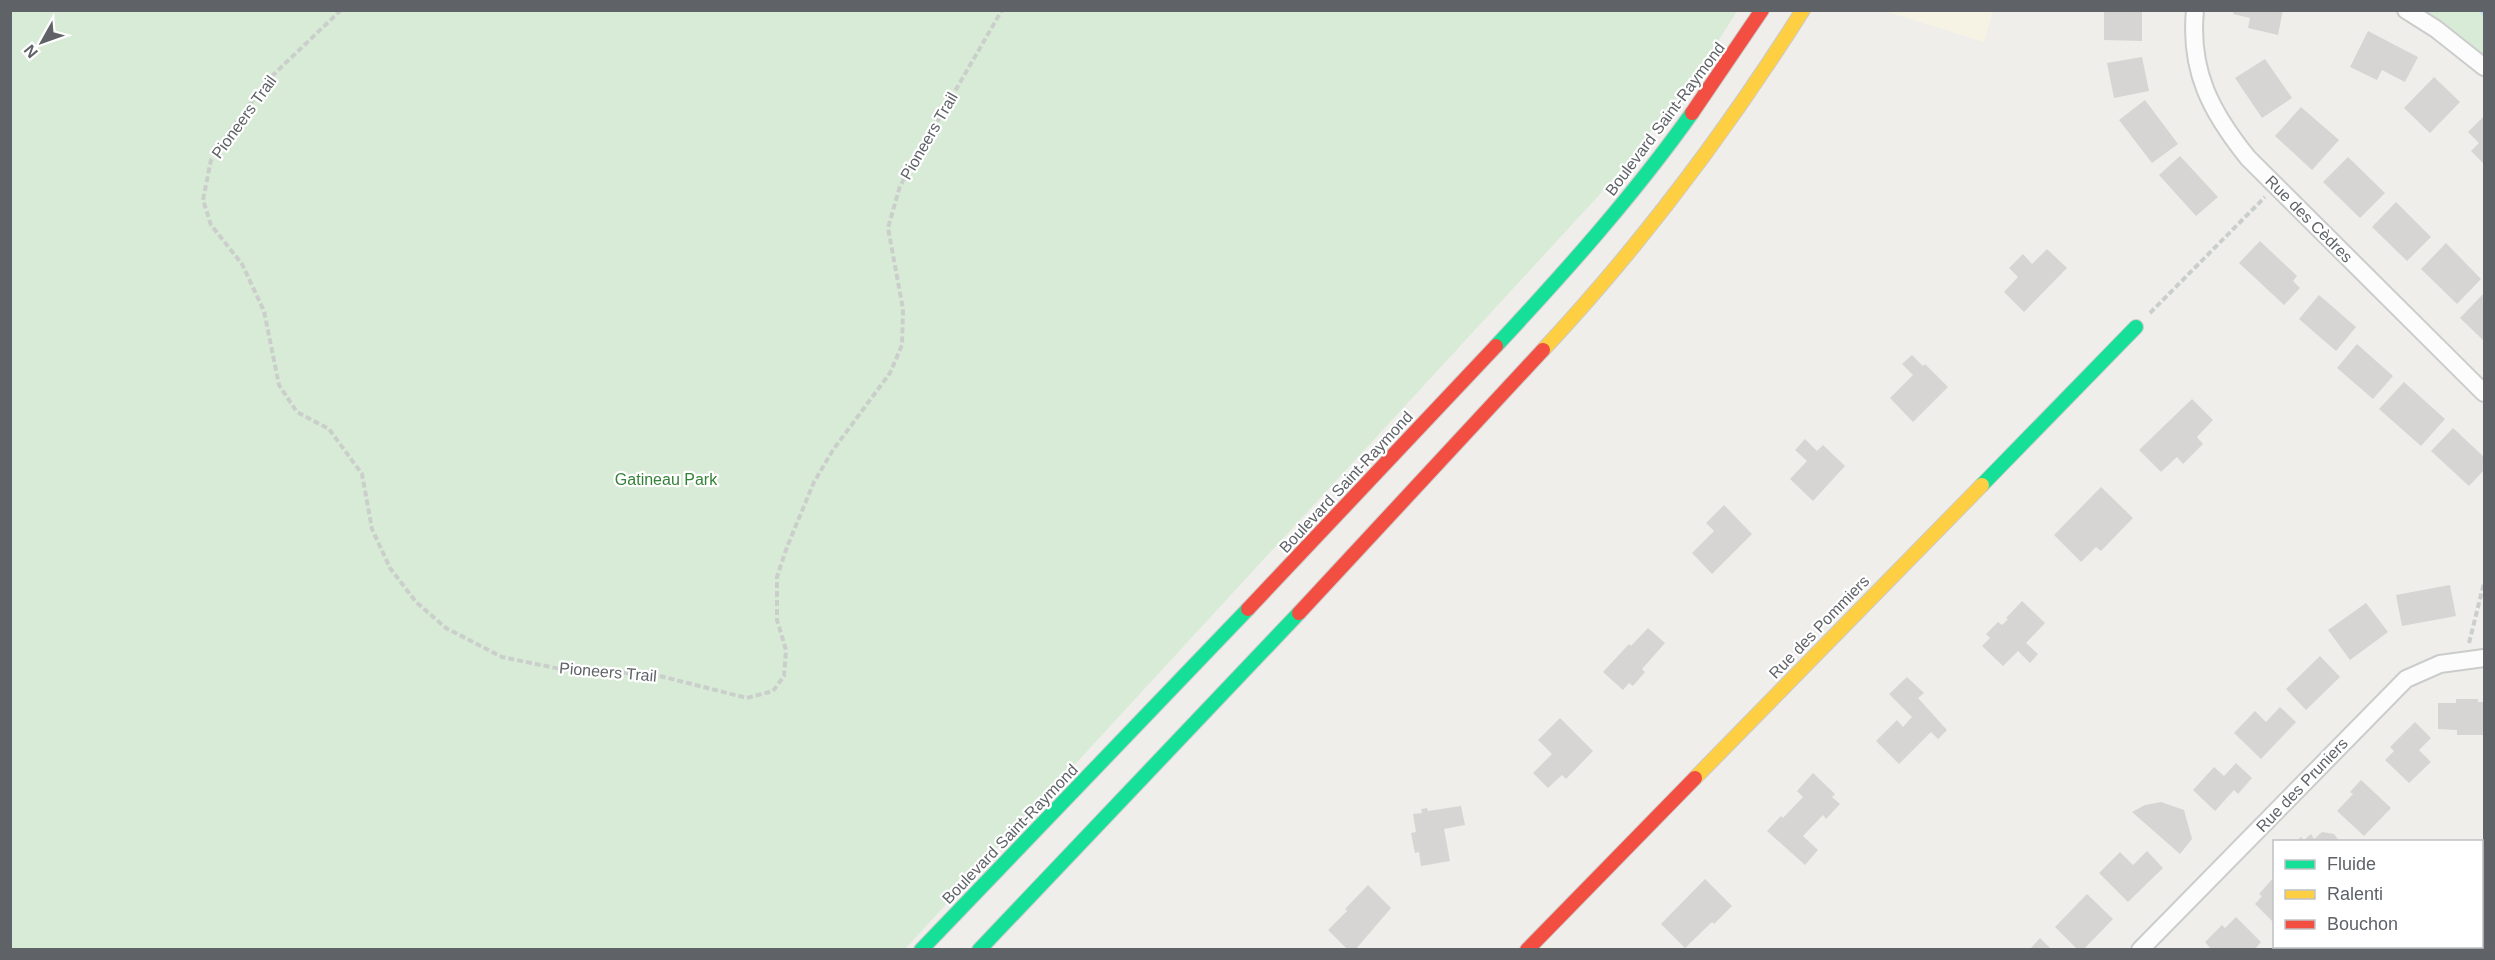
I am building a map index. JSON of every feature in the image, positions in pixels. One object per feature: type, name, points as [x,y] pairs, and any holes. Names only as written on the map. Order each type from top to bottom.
[{"type":"main road","name":"Boulevard Saint-Raymond","points":[[921,950],[1142,721],[1576,260],[1727,68],[1762,10]]},
{"type":"main road","points":[[979,950],[1274,639],[1597,292],[1667,207],[1758,81],[1803,10]]},
{"type":"main road","name":"Rue des Pommiers","points":[[1527,950],[2136,327]]},
{"type":"street","name":"Rue des Cèdres","points":[[2195,10],[2196,60],[2208,100],[2234,140],[2276,186],[2484,393]]},
{"type":"street","points":[[2406,10],[2436,29],[2484,67]]},
{"type":"street","name":"Rue des Pruniers","points":[[2140,950],[2406,679],[2440,664],[2484,658]]},
{"type":"path","name":"Pioneers Trail","points":[[341,10],[272,76],[231,129],[211,160],[203,200],[211,225],[242,264],[264,311],[279,385],[297,412],[329,429],[362,474],[372,529],[390,568],[416,602],[446,628],[502,657],[565,670],[652,674],[747,698],[773,691],[784,676],[786,650],[777,620],[777,576],[814,482],[833,450],[890,373],[902,345],[903,309],[888,228],[900,186],[1002,10]]},
{"type":"path","points":[[2136,327],[2276,186]]},
{"type":"path","points":[[2464,659],[2484,583]]},
{"type":"shaded area","points":[[1993,10],[1984,42],[1885,11]]},
{"type":"green space","name":"Gatineau Park","points":[[10,11],[1737,11],[1707,59],[1613,180],[904,950],[11,949]]},
{"type":"green space","points":[[2406,11],[2484,11],[2484,67]]},
{"type":"building","points":[[2104,10],[2142,10],[2142,41],[2104,40]]},
{"type":"building","points":[[2234,10],[2283,10],[2278,35],[2248,28],[2250,18],[2233,14]]},
{"type":"building","points":[[2368,31],[2418,57],[2405,82],[2382,70],[2377,80],[2350,67]]},
{"type":"building","points":[[2142,57],[2149,91],[2114,98],[2107,63]]},
{"type":"building","points":[[2265,59],[2292,98],[2262,118],[2235,78]]},
{"type":"building","points":[[2434,77],[2460,102],[2430,133],[2404,108]]},
{"type":"building","points":[[2145,100],[2178,144],[2152,163],[2119,120]]},
{"type":"building","points":[[2301,107],[2339,140],[2312,170],[2275,136]]},
{"type":"building","points":[[2484,116],[2484,164],[2471,151],[2479,143],[2468,132]]},
{"type":"building","points":[[2180,156],[2218,197],[2196,216],[2159,175]]},
{"type":"building","points":[[2348,157],[2385,193],[2360,218],[2323,182]]},
{"type":"building","points":[[2396,202],[2431,237],[2407,261],[2372,227]]},
{"type":"building","points":[[2260,241],[2297,276],[2293,281],[2300,288],[2284,305],[2239,263]]},
{"type":"building","points":[[2446,243],[2481,279],[2457,304],[2421,269]]},
{"type":"building","points":[[2047,249],[2067,268],[2024,312],[2004,292],[2018,277],[2009,268],[2023,254],[2032,264]]},
{"type":"building","points":[[2484,293],[2484,341],[2460,318]]},
{"type":"building","points":[[2319,295],[2356,327],[2336,351],[2299,319]]},
{"type":"building","points":[[2357,344],[2393,376],[2373,399],[2337,368]]},
{"type":"building","points":[[1912,355],[1923,366],[1925,364],[1948,387],[1913,422],[1890,398],[1913,375],[1902,364]]},
{"type":"building","points":[[2404,382],[2445,419],[2421,446],[2379,409]]},
{"type":"building","points":[[2192,399],[2213,420],[2197,437],[2203,444],[2183,464],[2177,457],[2161,472],[2139,450]]},
{"type":"building","points":[[2453,428],[2484,457],[2484,470],[2469,486],[2431,451]]},
{"type":"building","points":[[1805,439],[1817,451],[1823,445],[1845,466],[1813,501],[1790,479],[1807,461],[1795,450]]},
{"type":"building","points":[[2101,487],[2133,518],[2101,551],[2096,547],[2081,562],[2054,535]]},
{"type":"building","points":[[1724,505],[1752,534],[1712,574],[1692,553],[1714,531],[1706,523]]},
{"type":"building","points":[[2450,585],[2456,616],[2402,626],[2396,595]]},
{"type":"building","points":[[2022,601],[2045,623],[2026,643],[2038,654],[2030,663],[2018,651],[2003,666],[1982,646],[1990,638],[1986,634],[1998,622],[2002,625]]},
{"type":"building","points":[[2366,603],[2388,632],[2350,660],[2328,630]]},
{"type":"building","points":[[1648,628],[1665,643],[1642,669],[1645,672],[1633,686],[1629,683],[1623,690],[1603,672],[1629,644],[1631,646]]},
{"type":"building","points":[[2320,656],[2340,677],[2306,710],[2286,689]]},
{"type":"building","points":[[1907,677],[1924,693],[1918,698],[1947,730],[1938,739],[1931,732],[1899,764],[1876,741],[1897,720],[1903,727],[1912,717],[1889,694]]},
{"type":"building","points":[[2456,699],[2478,699],[2478,702],[2484,702],[2484,735],[2457,735],[2457,730],[2438,729],[2438,703],[2456,703]]},
{"type":"building","points":[[2280,707],[2296,722],[2261,759],[2234,733],[2255,711],[2266,722]]},
{"type":"building","points":[[1560,718],[1593,751],[1566,779],[1562,775],[1548,788],[1533,773],[1552,754],[1538,740]]},
{"type":"building","points":[[2415,722],[2431,738],[2419,750],[2431,762],[2409,783],[2385,760],[2394,751],[2390,747]]},
{"type":"building","points":[[2236,763],[2252,778],[2238,794],[2234,790],[2215,811],[2193,790],[2214,767],[2224,776]]},
{"type":"building","points":[[1813,773],[1835,794],[1832,797],[1840,804],[1826,819],[1823,815],[1803,836],[1818,850],[1805,865],[1767,831],[1803,797],[1797,791]]},
{"type":"building","points":[[2361,780],[2391,808],[2364,836],[2337,811],[2353,794],[2350,792]]},
{"type":"building","points":[[2161,802],[2184,810],[2192,839],[2180,854],[2132,812],[2145,805]]},
{"type":"building","points":[[1461,806],[1465,825],[1444,829],[1450,861],[1421,866],[1419,852],[1415,853],[1411,833],[1416,832],[1413,814],[1422,813],[1421,809],[1427,808],[1428,811]]},
{"type":"building","points":[[2322,832],[2334,834],[2338,840],[2304,840],[2311,834],[2314,839]]},
{"type":"building","points":[[2147,851],[2163,868],[2128,902],[2099,873],[2120,852],[2133,865]]},
{"type":"building","points":[[2273,878],[2273,922],[2255,904],[2262,896],[2259,894]]},
{"type":"building","points":[[2483,878],[2484,879],[2483,918]]},
{"type":"building","points":[[1705,879],[1732,906],[1685,948],[1661,924]]},
{"type":"building","points":[[1368,885],[1391,908],[1355,950],[1348,950],[1328,930]]},
{"type":"building","points":[[2087,894],[2113,919],[2083,950],[2078,950],[2055,927]]},
{"type":"building","points":[[2236,917],[2261,942],[2254,950],[2212,950],[2205,942],[2222,925],[2225,928]]},
{"type":"building","points":[[2040,938],[2052,950],[2029,950]]},
{"type":"building","points":[[2430,948],[2460,948],[2458,950],[2428,950]]},
{"type":"traffic: fast","points":[[1496,346],[1598,233],[1692,113]]},
{"type":"traffic: fast","points":[[1982,485],[2136,327]]},
{"type":"traffic: fast","points":[[921,950],[1248,609]]},
{"type":"traffic: fast","points":[[979,950],[1299,613]]},
{"type":"traffic: slow","points":[[1543,350],[1614,270],[1681,186],[1744,100],[1803,10]]},
{"type":"traffic: slow","points":[[1695,778],[1982,485]]},
{"type":"traffic: jam","points":[[1692,113],[1762,10]]},
{"type":"traffic: jam","points":[[1248,609],[1496,346]]},
{"type":"traffic: jam","points":[[1299,613],[1543,350]]},
{"type":"traffic: jam","points":[[1527,950],[1695,778]]}]
